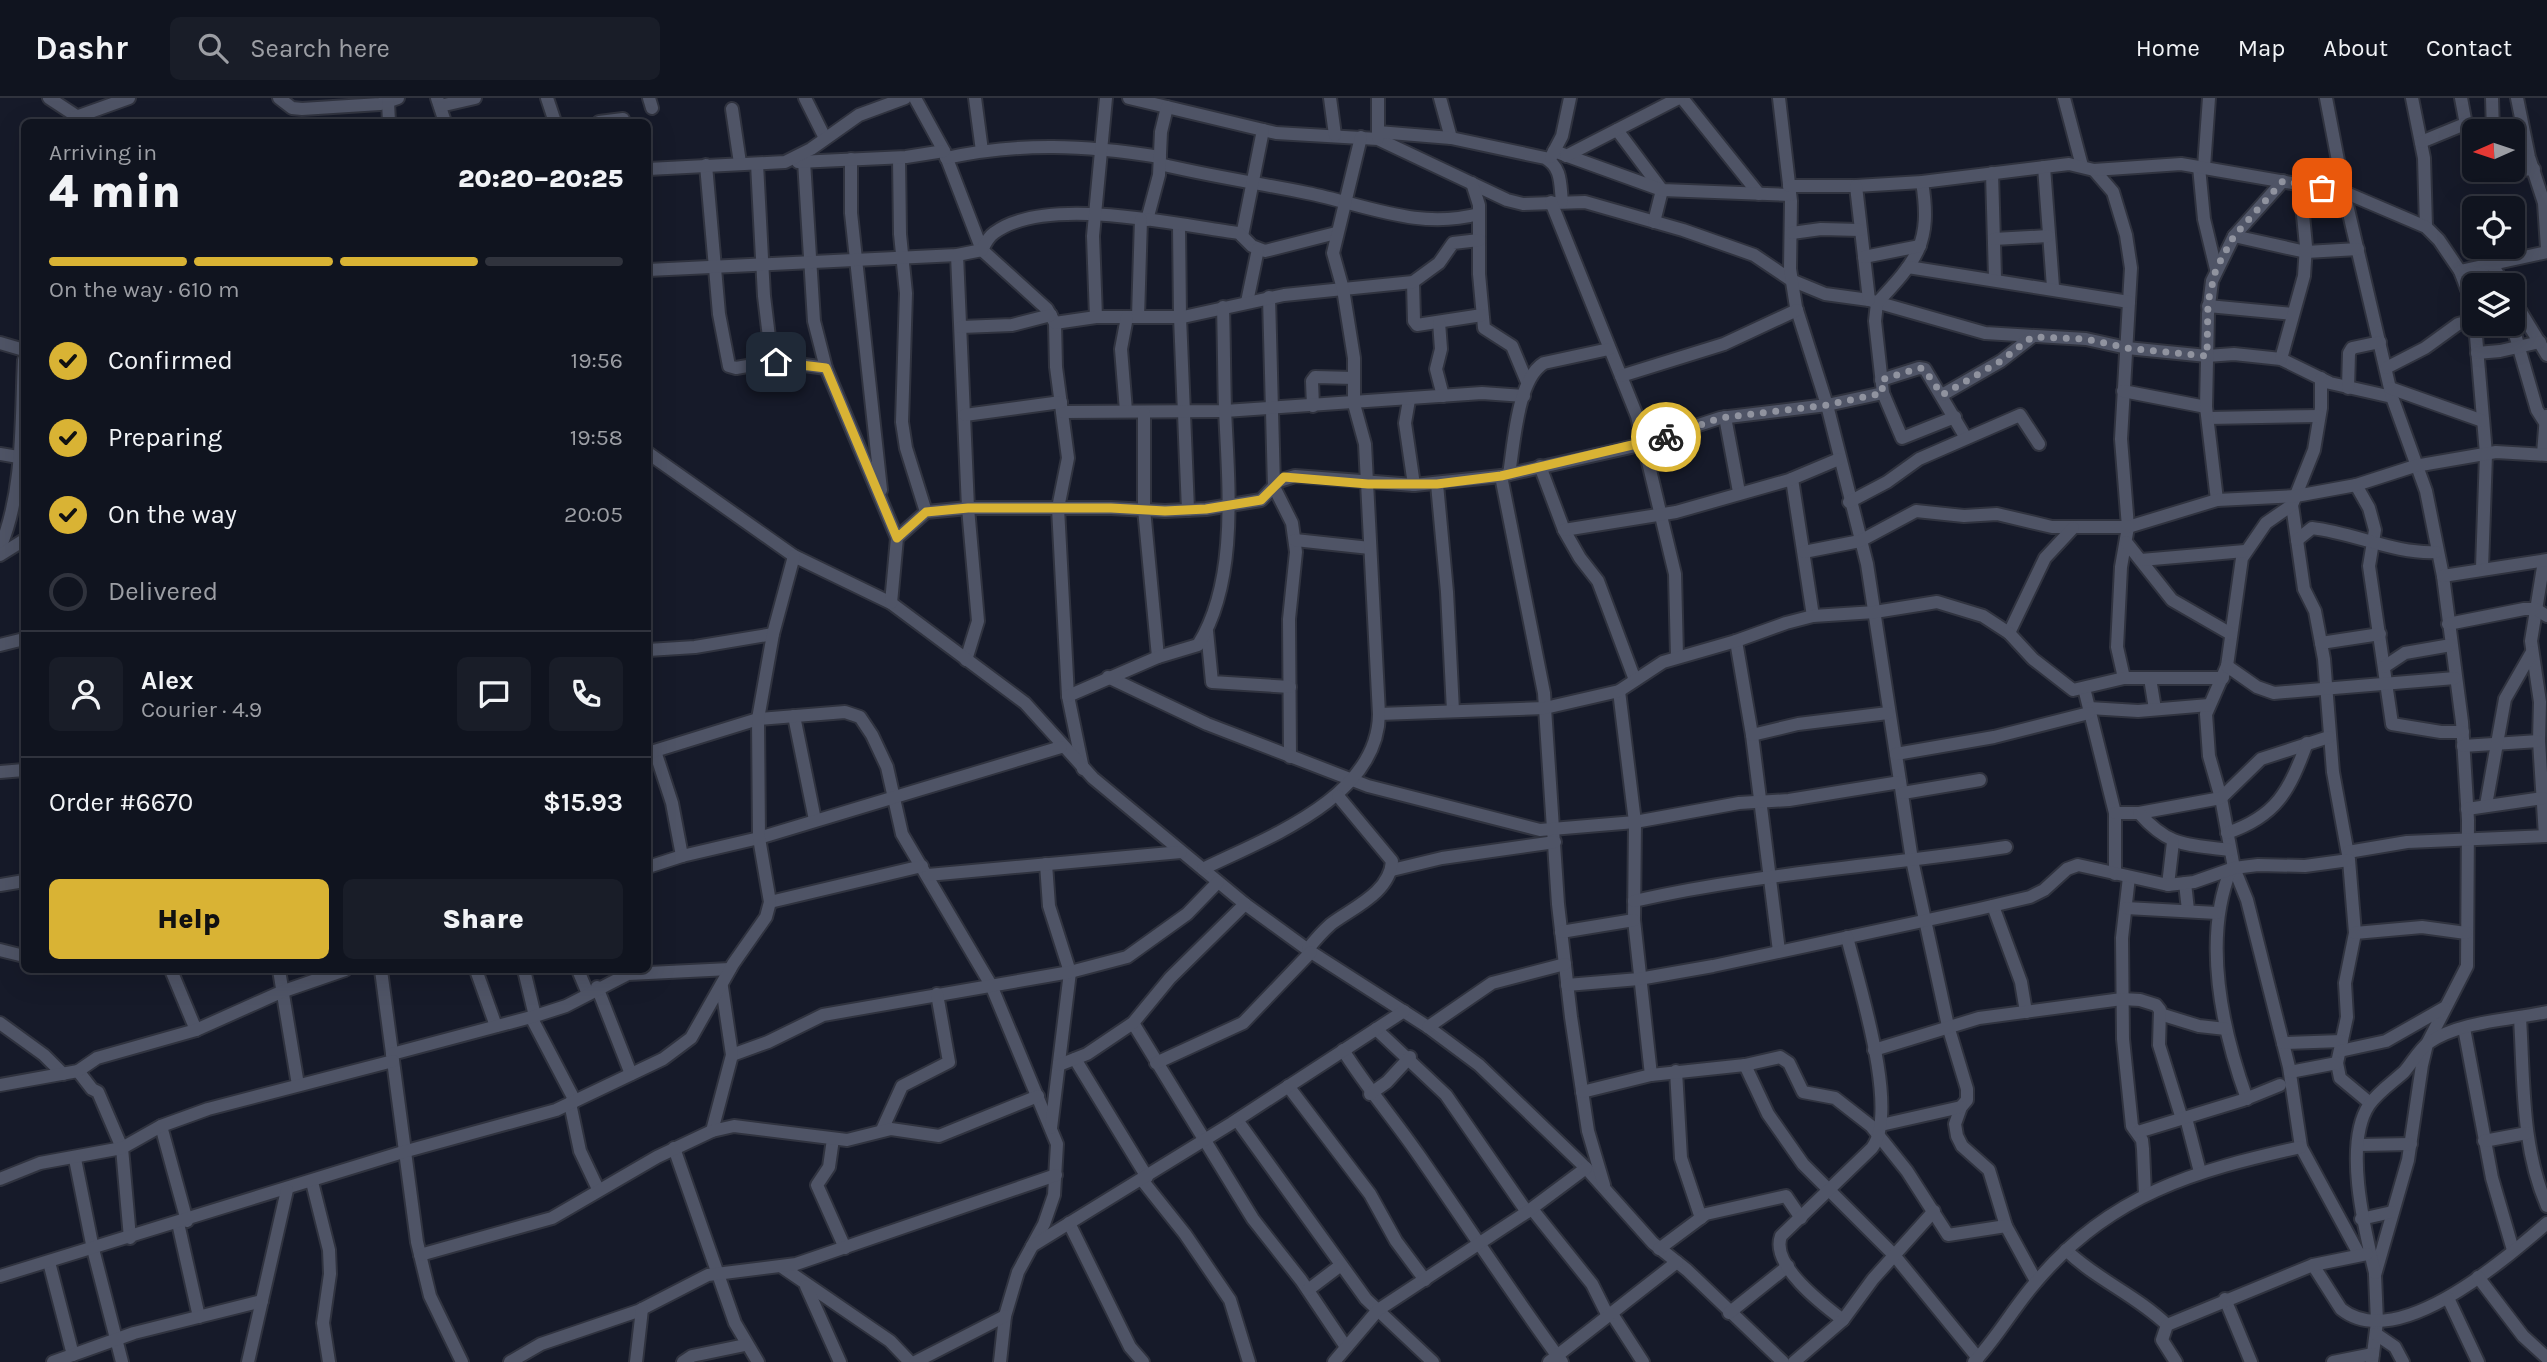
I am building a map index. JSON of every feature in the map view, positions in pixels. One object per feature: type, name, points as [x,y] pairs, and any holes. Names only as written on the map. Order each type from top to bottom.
[{"type":"street","points":[[49,98],[77,119]]},
{"type":"street","points":[[84,119],[129,98]]},
{"type":"street","points":[[279,98],[292,107],[314,108],[392,99],[389,119]]},
{"type":"street","points":[[314,108],[324,98]]},
{"type":"street","points":[[443,119],[438,102],[475,98]]},
{"type":"street","points":[[547,98],[554,119]]},
{"type":"street","points":[[805,98],[825,138]]},
{"type":"street","points":[[785,162],[859,115],[905,98]]},
{"type":"street","points":[[915,98],[945,155],[982,250],[1053,319],[1056,367],[1068,458],[1058,508],[1068,696],[1083,769]]},
{"type":"street","points":[[975,98],[982,150]]},
{"type":"street","points":[[1097,317],[1092,250],[1106,98]]},
{"type":"street","points":[[1129,98],[1264,130],[1361,137],[1378,135],[1451,138],[1557,156],[1662,190],[1759,194],[1922,182],[2069,164],[2088,168],[2181,164],[2344,192],[2426,227],[2439,240],[2462,278]]},
{"type":"street","points":[[1330,98],[1335,135]]},
{"type":"street","points":[[1378,98],[1378,135]]},
{"type":"street","points":[[1440,98],[1451,138]]},
{"type":"street","points":[[1570,98],[1557,156],[1559,174],[1556,202],[1645,443],[1675,574],[1676,657]]},
{"type":"street","points":[[1557,156],[1681,98],[1759,194]]},
{"type":"street","points":[[1779,98],[1790,190],[1791,280],[1797,310],[1827,405],[1860,541],[1875,612],[1912,860],[1948,1026],[1967,1089],[1967,1100],[1961,1107],[1955,1125],[1956,1136],[1962,1146],[1989,1170],[2006,1226],[2036,1281]]},
{"type":"street","points":[[2064,98],[2088,168],[2113,192],[2126,235],[2131,268],[2121,439],[2128,527],[2121,567],[2117,647],[2124,678]]},
{"type":"street","points":[[2209,98],[2201,167],[2204,219],[2216,269]]},
{"type":"street","points":[[2326,98],[2344,192],[2391,393],[2426,491],[2436,552],[2443,576],[2463,732],[2468,841],[2466,966],[2427,1044],[2406,1070],[2370,1103],[2364,1114],[2360,1145],[2361,1219],[2375,1275],[2376,1328],[2372,1358],[2333,1362]]},
{"type":"street","points":[[2412,98],[2421,142],[2426,227]]},
{"type":"street","points":[[2461,98],[2464,119]]},
{"type":"street","points":[[2459,271],[2547,250],[2544,188],[2534,169],[2517,99],[2492,100],[2493,119]]},
{"type":"street","points":[[1126,411],[1121,349],[1132,317],[1144,220],[1160,161],[1167,107]]},
{"type":"street","points":[[732,109],[740,163]]},
{"type":"street","points":[[2421,142],[2462,125]]},
{"type":"street","points":[[1242,236],[1264,130]]},
{"type":"street","points":[[1617,130],[1662,190]]},
{"type":"street","points":[[1378,135],[1507,200],[1524,204],[1585,202],[1654,222],[1754,255],[1791,280],[1825,294],[1873,302],[1985,333],[2086,339],[2127,348],[2207,356],[2234,354],[2281,359],[2321,379],[2348,388],[2391,393],[2483,421]]},
{"type":"street","points":[[1202,869],[1279,831],[1338,796],[1353,780],[1377,735],[1379,714],[1368,484],[1364,444],[1354,404],[1354,358],[1343,289],[1333,253],[1361,137]]},
{"type":"street","points":[[651,169],[900,158],[1026,147],[1100,148],[1344,201],[1382,212],[1439,222],[1479,214]]},
{"type":"street","points":[[900,158],[900,234],[904,257],[903,434],[926,512]]},
{"type":"street","points":[[851,159],[850,213],[858,260],[860,314],[882,504]]},
{"type":"street","points":[[804,161],[814,321],[826,368],[897,538],[891,603]]},
{"type":"street","points":[[757,164],[772,362]]},
{"type":"street","points":[[706,165],[719,314],[729,366],[736,368],[772,362],[826,368]]},
{"type":"street","points":[[2044,167],[2053,287]]},
{"type":"street","points":[[2525,170],[2534,169]]},
{"type":"street","points":[[1992,173],[1995,278]]},
{"type":"street","points":[[2217,500],[2207,412],[2208,306],[2216,269],[2234,236],[2283,181]]},
{"type":"street","points":[[1873,302],[1908,267],[1925,236],[1926,210],[1922,182]]},
{"type":"street","points":[[1472,183],[1479,214],[1482,315],[1486,332],[1512,346],[1527,382]]},
{"type":"street","points":[[2281,359],[2304,276],[2306,252],[2300,184]]},
{"type":"street","points":[[1856,186],[1882,386],[1902,438],[1955,417]]},
{"type":"street","points":[[1654,222],[1662,190]]},
{"type":"street","points":[[982,250],[990,235],[1027,219],[1047,215],[1096,215],[1179,225],[1242,236],[1258,249],[1278,250],[1336,233]]},
{"type":"street","points":[[1179,225],[1188,510]]},
{"type":"street","points":[[1792,233],[1821,229],[1860,230]]},
{"type":"street","points":[[1994,239],[2048,236]]},
{"type":"street","points":[[2234,236],[2306,252],[2358,249]]},
{"type":"street","points":[[961,327],[1012,325],[1053,319],[1180,317],[1269,298],[1413,282],[1439,263],[1454,243],[1479,240]]},
{"type":"street","points":[[1864,257],[1920,246]]},
{"type":"street","points":[[1247,302],[1258,249]]},
{"type":"street","points":[[651,270],[957,255],[982,250]]},
{"type":"street","points":[[957,255],[968,508],[978,621],[966,660]]},
{"type":"street","points":[[2492,264],[2497,273]]},
{"type":"street","points":[[1908,267],[2053,287],[2129,302]]},
{"type":"street","points":[[1413,282],[1415,324],[1482,315]]},
{"type":"street","points":[[1269,298],[1274,487],[1292,523],[1295,540],[1290,620],[1290,757]]},
{"type":"street","points":[[2208,306],[2293,314]]},
{"type":"street","points":[[1068,696],[1158,657],[1198,645],[1207,628],[1223,573],[1230,506],[1223,307]]},
{"type":"street","points":[[1621,376],[1724,344],[1797,310]]},
{"type":"street","points":[[1439,322],[1441,349],[1436,369],[1443,396]]},
{"type":"street","points":[[2525,322],[2547,355]]},
{"type":"street","points":[[2386,368],[2425,348],[2462,323]]},
{"type":"street","points":[[2476,336],[2486,454],[2482,568]]},
{"type":"street","points":[[1804,552],[1860,541],[1916,511],[1964,516],[1997,514],[2038,525],[2073,528],[2128,527],[2217,500],[2294,501],[2416,466],[2486,454],[2545,454],[2546,417],[2537,410],[2516,336]]},
{"type":"street","points":[[1942,395],[2001,361],[2032,337]]},
{"type":"street","points":[[2348,388],[2349,353],[2352,348],[2380,342]]},
{"type":"street","points":[[2477,353],[2520,348],[2540,342]]},
{"type":"street","points":[[0,343],[21,349]]},
{"type":"street","points":[[1605,1189],[1588,1131],[1567,985],[1545,708],[1505,475],[1527,382],[1544,363],[1609,349]]},
{"type":"street","points":[[897,538],[926,512],[968,508],[1188,510],[1261,500],[1284,477],[1414,485],[1505,475],[1645,443],[1725,417],[1827,405],[1923,368],[1966,438]]},
{"type":"street","points":[[1313,406],[1312,381],[1315,377],[1353,378]]},
{"type":"street","points":[[2321,379],[2314,450],[2294,501],[2304,589],[2315,611],[2321,643],[2329,737],[2348,856],[2355,933],[2345,983],[2347,1017],[2340,1051],[2340,1078],[2370,1103]]},
{"type":"street","points":[[2123,391],[2207,412],[2319,416]]},
{"type":"street","points":[[965,415],[1062,407],[1144,413],[1225,411],[1482,393],[1524,396]]},
{"type":"street","points":[[1409,400],[1405,423],[1414,485]]},
{"type":"street","points":[[1144,413],[1144,509],[1158,657]]},
{"type":"street","points":[[1849,502],[1887,482],[1919,459],[2020,415],[2039,444]]},
{"type":"street","points":[[1725,417],[1738,492]]},
{"type":"street","points":[[0,454],[21,458],[9,527],[0,548]]},
{"type":"street","points":[[651,455],[794,556],[891,603],[1025,702],[1061,747],[1083,769],[1245,904],[1309,951],[1429,1027],[1494,1078],[1586,1168],[1659,1249],[1677,1262],[1783,1362]]},
{"type":"street","points":[[1564,530],[1661,515],[1792,478],[1839,459]]},
{"type":"street","points":[[1540,467],[1564,530],[1580,558],[1598,581],[1634,680]]},
{"type":"street","points":[[1792,478],[1813,616]]},
{"type":"street","points":[[1437,484],[1453,711]]},
{"type":"street","points":[[2356,485],[2370,508],[2375,541],[2369,566],[2394,725],[2463,732]]},
{"type":"street","points":[[2294,501],[2266,523],[2245,551],[2239,569],[2225,672],[2206,714],[2209,756],[2221,798],[2233,869],[2247,900],[2283,1042],[2301,1147],[2370,1254]]},
{"type":"street","points":[[2009,633],[2045,558],[2073,528]]},
{"type":"street","points":[[2297,541],[2312,528],[2375,541],[2409,553],[2436,552]]},
{"type":"street","points":[[1295,540],[1370,548]]},
{"type":"street","points":[[0,555],[21,542]]},
{"type":"street","points":[[2126,542],[2172,600],[2231,634]]},
{"type":"street","points":[[2141,560],[2245,551]]},
{"type":"street","points":[[0,1276],[572,1102],[663,1059],[691,1038],[730,969],[766,918],[770,902],[758,838],[758,719],[774,634],[794,556]]},
{"type":"street","points":[[2443,576],[2482,568],[2546,561],[2542,612],[2532,652],[2505,699],[2486,806]]},
{"type":"street","points":[[1379,714],[1545,708],[1619,691],[1676,657],[1813,616],[1875,612],[1937,602],[1960,607],[2009,633],[2068,688],[2084,688],[2124,678],[2225,672],[2268,692],[2325,690],[2455,678]]},
{"type":"street","points":[[2448,624],[2542,612]]},
{"type":"street","points":[[1207,628],[1212,682],[1290,687]]},
{"type":"street","points":[[651,650],[695,647],[774,634]]},
{"type":"street","points":[[2321,643],[2380,634]]},
{"type":"street","points":[[0,645],[21,640]]},
{"type":"street","points":[[1736,641],[1752,735],[1779,951]]},
{"type":"street","points":[[2384,667],[2405,653],[2451,645]]},
{"type":"street","points":[[1567,985],[1639,979],[1993,906],[2044,890],[2073,866],[2168,885],[2258,865],[2305,866],[2407,842],[2546,836],[2539,741],[2543,725],[2532,652]]},
{"type":"street","points":[[1108,677],[1207,724],[1353,780],[1555,836]]},
{"type":"street","points":[[2150,678],[2155,709]]},
{"type":"street","points":[[2084,688],[2115,813],[2115,874]]},
{"type":"street","points":[[1619,691],[1635,821],[1634,920],[1651,1075]]},
{"type":"street","points":[[1896,754],[1994,737],[2089,710],[2138,712],[2209,705]]},
{"type":"street","points":[[682,856],[673,803],[651,752],[758,719],[845,712],[860,717],[883,754],[902,834],[991,985],[1057,1144],[1054,1195],[1044,1224],[1018,1272],[1005,1316],[1000,1362]]},
{"type":"street","points":[[1752,735],[1798,724],[1888,713]]},
{"type":"street","points":[[794,716],[815,820]]},
{"type":"street","points":[[2115,813],[2139,813],[2221,798],[2261,759],[2329,737]]},
{"type":"street","points":[[2463,746],[2539,741]]},
{"type":"street","points":[[2227,833],[2262,819],[2279,802],[2307,743]]},
{"type":"street","points":[[651,866],[758,838],[1061,747]]},
{"type":"street","points":[[0,772],[21,770]]},
{"type":"street","points":[[1156,1063],[1243,1023],[1332,923],[1362,905],[1392,870],[1555,836],[1581,824],[1635,821],[1739,803],[1980,780]]},
{"type":"street","points":[[1338,796],[1392,862],[1392,870]]},
{"type":"street","points":[[2467,809],[2543,798]]},
{"type":"street","points":[[2139,813],[2157,832],[2173,842],[2230,850]]},
{"type":"street","points":[[2168,885],[2173,842]]},
{"type":"street","points":[[1634,901],[1688,889],[1825,868],[2006,847]]},
{"type":"street","points":[[770,902],[925,871],[1181,852]]},
{"type":"street","points":[[1046,864],[1049,906],[1070,972],[1051,1129]]},
{"type":"street","points":[[2233,869],[2217,913],[2217,955],[2226,1029],[2234,1066],[2247,1099]]},
{"type":"street","points":[[2129,877],[2122,999],[2132,1126],[2138,1132],[2143,1149],[2145,1195]]},
{"type":"street","points":[[0,886],[21,882]]},
{"type":"street","points":[[732,1055],[768,1042],[823,1015],[1070,972],[1127,957],[1187,914],[1218,882]]},
{"type":"street","points":[[2185,883],[2188,910]]},
{"type":"street","points":[[1059,1065],[1075,1059],[1133,1023],[1170,978],[1245,904]]},
{"type":"street","points":[[1993,906],[2021,982],[2026,1012]]},
{"type":"street","points":[[2126,908],[2217,913]]},
{"type":"street","points":[[1561,932],[1634,920]]},
{"type":"street","points":[[2355,933],[2423,927],[2466,933]]},
{"type":"street","points":[[1843,1320],[1813,1297],[1788,1266],[1779,1239],[1872,1148],[1880,1131],[1884,1110],[1874,1049],[1847,937]]},
{"type":"street","points":[[0,950],[21,955]]},
{"type":"street","points":[[1429,1027],[1492,983],[1565,964]]},
{"type":"street","points":[[651,973],[730,969]]},
{"type":"street","points":[[173,973],[196,1030]]},
{"type":"street","points":[[280,973],[298,1085]]},
{"type":"street","points":[[0,1085],[78,1071],[97,1058],[196,1030],[284,991],[336,973]]},
{"type":"street","points":[[381,973],[403,1152],[420,1255],[429,1296],[462,1362]]},
{"type":"street","points":[[477,973],[496,1026]]},
{"type":"street","points":[[525,973],[533,1017],[572,1102],[580,1150],[598,1189]]},
{"type":"street","points":[[580,973],[592,990],[631,1074]]},
{"type":"street","points":[[0,1180],[40,1163],[75,1159],[122,1148],[161,1126],[208,1109],[533,1017],[628,974],[648,973]]},
{"type":"street","points":[[712,1131],[732,1055],[722,987]]},
{"type":"street","points":[[882,1130],[902,1086],[950,1062],[937,994]]},
{"type":"street","points":[[1874,1049],[1948,1026],[2026,1012],[2122,999],[2157,1005],[2160,1014],[2159,1045],[2162,1063],[2175,1092],[2200,1172]]},
{"type":"street","points":[[2290,1072],[2340,1051],[2386,1041],[2444,1007]]},
{"type":"street","points":[[1029,1248],[1237,1120],[1404,1011]]},
{"type":"street","points":[[2427,1044],[2464,1028],[2547,1012]]},
{"type":"street","points":[[2160,1014],[2199,1026],[2226,1029]]},
{"type":"street","points":[[2520,1017],[2527,1133],[2532,1162],[2547,1206]]},
{"type":"street","points":[[0,1023],[44,1055],[63,1074]]},
{"type":"street","points":[[1133,1023],[1253,1219],[1308,1290],[1346,1347]]},
{"type":"street","points":[[2464,1028],[2484,1141],[2505,1233],[2513,1250]]},
{"type":"street","points":[[1376,1029],[1410,1057],[1446,1095],[1529,1211],[1592,1284],[1643,1362]]},
{"type":"street","points":[[2283,1042],[2340,1051]]},
{"type":"street","points":[[2370,1254],[2392,1212],[2411,1144],[2427,1044]]},
{"type":"street","points":[[1343,1050],[1370,1094],[1413,1147],[1556,1360],[1677,1262]]},
{"type":"street","points":[[1370,1094],[1387,1082],[1410,1057]]},
{"type":"street","points":[[1582,1091],[1651,1075],[1745,1065],[1780,1057],[1785,1059],[1803,1092],[1835,1098],[1880,1131],[1948,1235],[2006,1226]]},
{"type":"street","points":[[1075,1059],[1144,1178],[1230,1300],[1249,1362]]},
{"type":"street","points":[[1745,1065],[1768,1114],[1803,1164],[1894,1255],[1976,1360],[2036,1281],[2066,1250],[2114,1212],[2168,1183],[2200,1172],[2301,1147]]},
{"type":"street","points":[[78,1071],[92,1090],[99,1092],[122,1148],[130,1238]]},
{"type":"street","points":[[1676,1071],[1681,1158],[1701,1217]]},
{"type":"street","points":[[2138,1132],[2247,1099],[2280,1085]]},
{"type":"street","points":[[1289,1086],[1370,1194],[1396,1241],[1425,1280]]},
{"type":"street","points":[[420,1255],[552,1218],[598,1189],[712,1131],[733,1126],[847,1140],[882,1130],[939,1136],[1038,1096]]},
{"type":"street","points":[[1880,1131],[1961,1107]]},
{"type":"street","points":[[1237,1120],[1322,1234],[1341,1265],[1378,1310],[1433,1362]]},
{"type":"street","points":[[161,1126],[183,1222],[199,1317]]},
{"type":"street","points":[[2484,1141],[2527,1133]]},
{"type":"street","points":[[833,1139],[829,1167],[817,1185],[845,1248]]},
{"type":"street","points":[[2360,1145],[2411,1144]]},
{"type":"street","points":[[674,1148],[745,1345],[758,1362]]},
{"type":"street","points":[[75,1159],[93,1249],[122,1362]]},
{"type":"street","points":[[1336,1361],[1378,1310],[1529,1211],[1586,1168]]},
{"type":"street","points":[[510,1362],[541,1344],[642,1309],[663,1296],[717,1273],[782,1267],[1056,1175]]},
{"type":"street","points":[[312,1182],[329,1251],[330,1274],[324,1322],[329,1362]]},
{"type":"street","points":[[248,1362],[287,1190]]},
{"type":"street","points":[[1659,1249],[1701,1217],[1737,1205],[1784,1196],[1801,1218]]},
{"type":"street","points":[[1794,1362],[1843,1320],[1894,1255],[1934,1211]]},
{"type":"street","points":[[2361,1219],[2392,1212]]},
{"type":"street","points":[[1069,1223],[1130,1347],[1143,1362]]},
{"type":"street","points":[[2376,1328],[2448,1298],[2547,1225]]},
{"type":"street","points":[[2066,1250],[2087,1271],[2144,1303],[2167,1325]]},
{"type":"street","points":[[2176,1362],[2162,1340],[2167,1325],[2313,1265],[2370,1254]]},
{"type":"street","points":[[49,1262],[73,1355]]},
{"type":"street","points":[[1308,1290],[1341,1265]]},
{"type":"street","points":[[2313,1265],[2341,1309],[2376,1328],[2395,1347],[2403,1362]]},
{"type":"street","points":[[1729,1313],[1788,1266]]},
{"type":"street","points":[[782,1267],[890,1341],[913,1362],[1005,1316]]},
{"type":"street","points":[[2478,1277],[2542,1346],[2547,1358]]},
{"type":"street","points":[[806,1284],[840,1362]]},
{"type":"street","points":[[2448,1298],[2478,1362]]},
{"type":"street","points":[[2225,1299],[2251,1362]]},
{"type":"street","points":[[53,1362],[117,1339],[261,1301]]},
{"type":"street","points":[[636,1362],[642,1309]]},
{"type":"street","points":[[683,1362],[692,1356],[706,1358],[745,1345]]},
{"type":"way so far","points":[[1666,437],[1720,418],[1796,410],[1883,393],[1881,380],[1919,368],[1924,369],[1942,395],[2001,361],[2032,337],[2086,339],[2127,348],[2207,356],[2207,314],[2212,281],[2234,236],[2283,181],[2322,188]]},
{"type":"route","points":[[776,362],[826,368],[897,538],[926,512],[968,508],[1111,508],[1165,511],[1206,509],[1261,500],[1284,477],[1368,484],[1437,484],[1501,476],[1666,437]]}]
